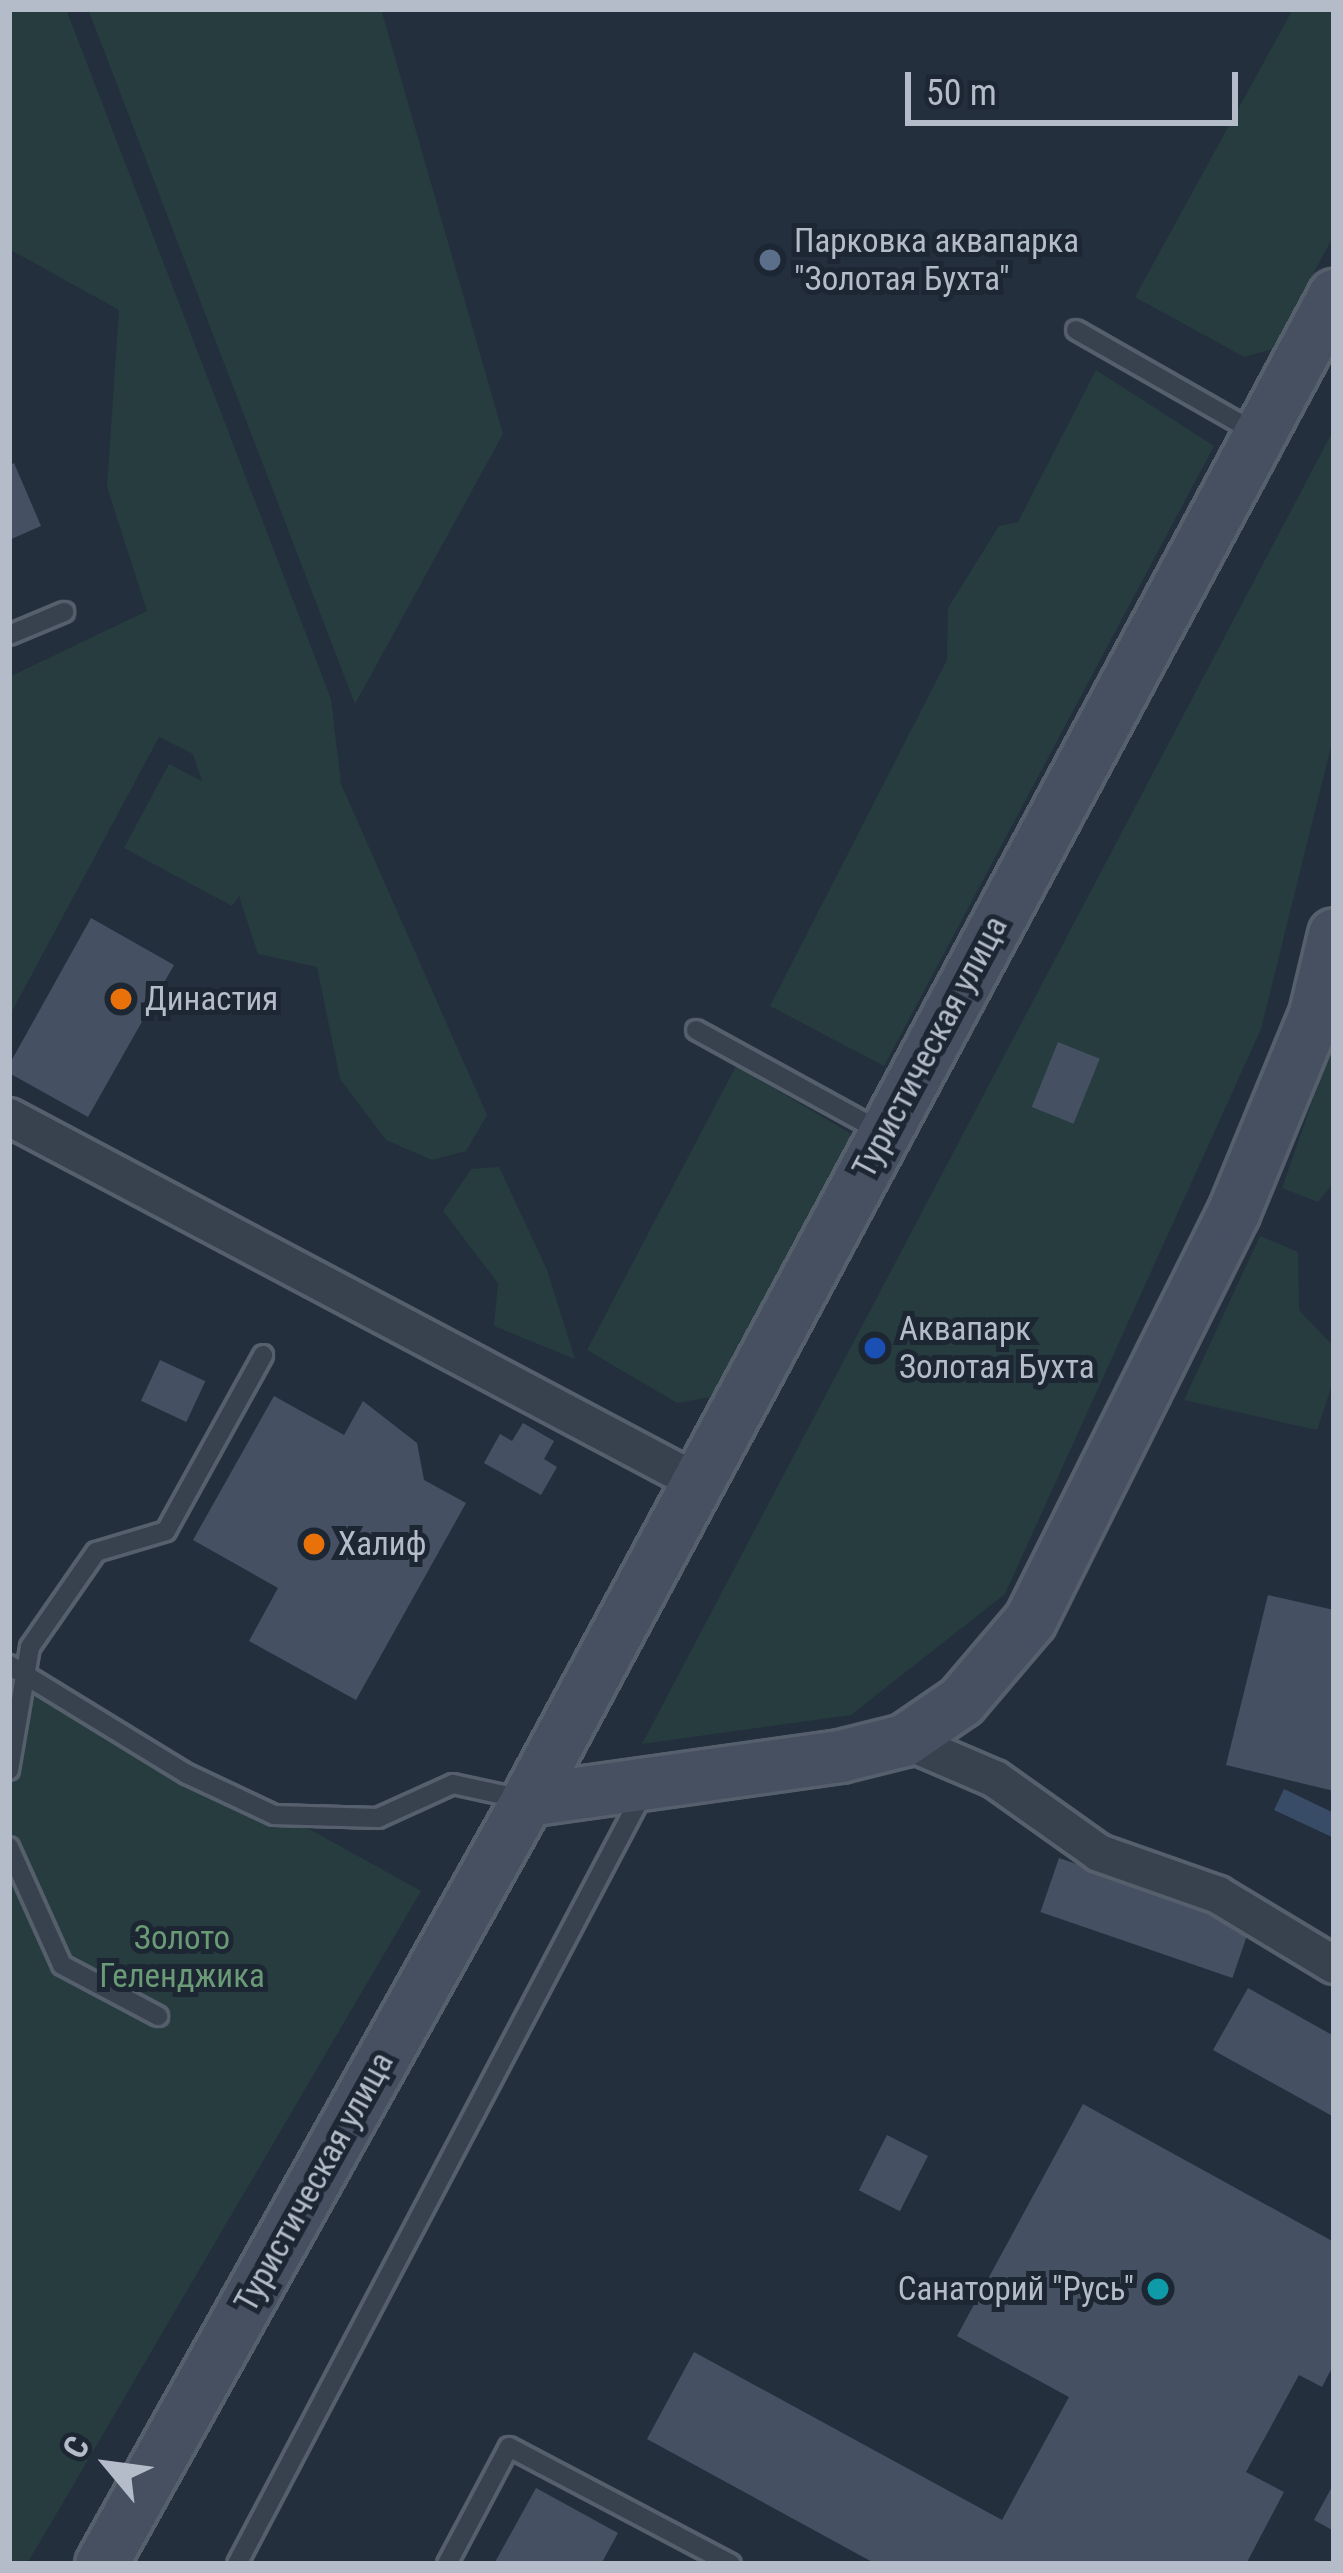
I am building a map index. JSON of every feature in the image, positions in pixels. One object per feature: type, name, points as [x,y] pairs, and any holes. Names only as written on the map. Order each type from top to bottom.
[{"type":"street","name":"Туристическая улица","points":[[101,2564],[527,1800],[1334,295]]},
{"type":"street","points":[[527,1800],[904,1740],[962,1701],[1030,1620],[1234,1213],[1315,1015],[1334,934]]},
{"type":"street","points":[[9,1117],[697,1482]]},
{"type":"street","points":[[904,1740],[995,1779],[1099,1853],[1218,1895],[1334,1965]]},
{"type":"lane","points":[[1076,330],[1259,434]]},
{"type":"lane","points":[[9,635],[64,612]]},
{"type":"lane","points":[[696,1030],[884,1133]]},
{"type":"lane","points":[[9,1770],[17,1669],[30,1647],[96,1552],[166,1531],[263,1355]]},
{"type":"lane","points":[[17,1669],[187,1774],[274,1815],[378,1818],[453,1784],[527,1800]]},
{"type":"lane","points":[[237,2564],[649,1782]]},
{"type":"lane","points":[[9,1847],[62,1965],[158,2016]]},
{"type":"lane","points":[[447,2564],[509,2447],[731,2564]]},
{"type":"green space","points":[[9,9],[66,9],[331,699],[341,784],[487,1115],[466,1151],[432,1160],[386,1140],[340,1079],[317,967],[258,954],[239,896],[232,906],[124,848],[169,764],[202,781],[193,754],[159,737],[9,1017],[9,677],[147,611],[107,487],[119,310],[9,249]]},
{"type":"green space","points":[[88,9],[381,9],[503,434],[355,704]]},
{"type":"green space","points":[[1293,9],[1334,9],[1334,235],[1273,349],[1244,357],[1135,297]]},
{"type":"green space","points":[[1096,370],[1214,446],[884,1066],[770,1006],[947,660],[948,608],[999,526],[1018,522]]},
{"type":"green space","points":[[1334,429],[1334,735],[1261,1029],[1005,1594],[851,1715],[642,1744]]},
{"type":"green space","points":[[1334,1039],[1334,1183],[1318,1202],[1282,1188]]},
{"type":"green space","points":[[736,1066],[853,1135],[712,1397],[677,1403],[587,1350]]},
{"type":"green space","points":[[499,1167],[547,1270],[575,1359],[494,1326],[498,1283],[443,1211],[471,1169]]},
{"type":"green space","points":[[1260,1236],[1298,1252],[1299,1310],[1334,1347],[1334,1379],[1317,1430],[1184,1400]]},
{"type":"green space","name":"Золото Геленджика","points":[[9,1663],[421,1891],[27,2564],[9,2564]]},
{"type":"water","points":[[1284,1789],[1334,1813],[1334,1838],[1274,1810]]},
{"type":"building","points":[[14,463],[41,526],[9,540],[9,466]]},
{"type":"building","points":[[91,918],[174,965],[88,1117],[9,1073],[9,1065]]},
{"type":"building","points":[[1058,1042],[1100,1059],[1074,1124],[1032,1107]]},
{"type":"building","points":[[160,1360],[205,1381],[186,1422],[141,1401]]},
{"type":"building","points":[[274,1396],[344,1435],[363,1401],[417,1443],[424,1480],[466,1503],[356,1700],[249,1641],[278,1588],[193,1540]]},
{"type":"building","points":[[523,1423],[554,1441],[544,1459],[557,1467],[541,1495],[484,1463],[500,1434],[512,1441]]},
{"type":"building","points":[[1268,1595],[1334,1610],[1334,1791],[1226,1765]]},
{"type":"building","points":[[1059,1858],[1251,1924],[1232,1978],[1040,1912]]},
{"type":"building","points":[[1248,1988],[1334,2036],[1334,2117],[1213,2050]]},
{"type":"building","name":"Санаторий \"Русь\"","points":[[1083,2104],[1334,2242],[1334,2364],[1322,2387],[1299,2375],[1246,2472],[1284,2492],[1246,2564],[876,2564],[647,2439],[694,2352],[1002,2520],[1069,2397],[957,2336]]},
{"type":"building","points":[[887,2135],[928,2156],[900,2211],[859,2190]]},
{"type":"building","points":[[1334,2483],[1334,2531],[1314,2520]]},
{"type":"building","points":[[536,2488],[618,2533],[601,2564],[494,2564]]},
{"type":"place","name":"Парковка аквапарка \"Золотая Бухта\"","points":[[770,260]]},
{"type":"place","name":"Династия","points":[[121,999]]},
{"type":"place","name":"Аквапарк Золотая Бухта","points":[[875,1348]]},
{"type":"place","name":"Халиф","points":[[314,1544]]},
{"type":"place","name":"Санаторий \"Русь\"","points":[[1158,2289]]}]
